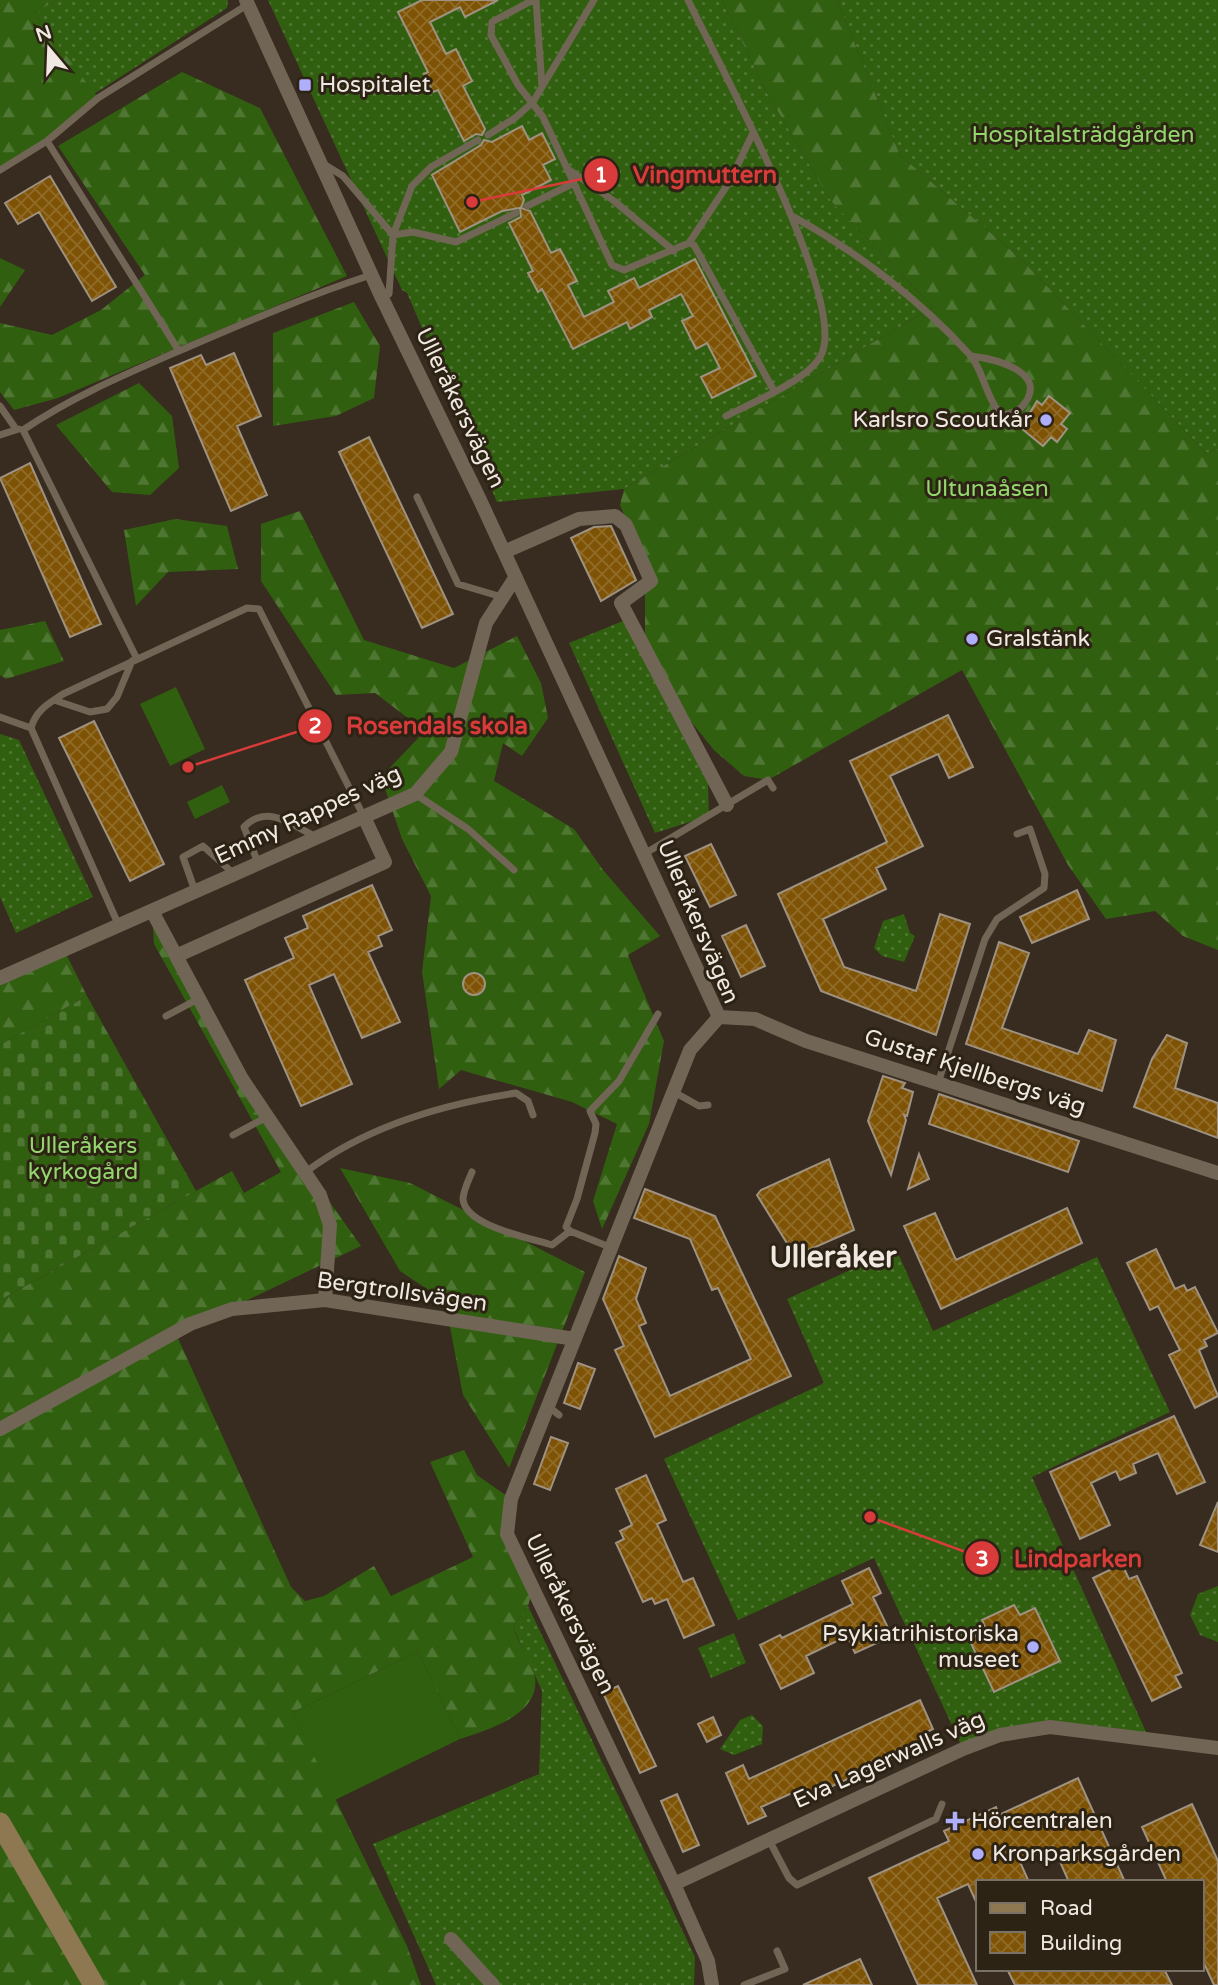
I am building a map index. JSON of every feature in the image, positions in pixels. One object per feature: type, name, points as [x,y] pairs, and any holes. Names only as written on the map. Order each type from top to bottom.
[{"type":"main road","points":[[0,1823],[94,1985]]},
{"type":"street","name":"Ulleråkersvägen","points":[[246,3],[719,1017],[691,1050],[575,1339],[554,1411],[511,1499],[507,1534],[674,1884],[708,1961],[712,1985]]},
{"type":"street","points":[[504,552],[579,519],[615,516],[626,525],[651,581],[621,603],[727,805]]},
{"type":"street","name":"Emmy Rappes väg","points":[[0,978],[415,794],[451,752],[485,623],[515,578]]},
{"type":"street","points":[[176,957],[385,862],[364,817]]},
{"type":"street","points":[[152,911],[267,1117],[307,1171],[320,1195],[330,1225],[325,1300]]},
{"type":"street","name":"Gustaf Kjellbergs väg","points":[[719,1017],[755,1019],[806,1041],[1218,1173]]},
{"type":"street","name":"Bergtrollsvägen","points":[[0,1429],[190,1324],[232,1309],[325,1300],[575,1339]]},
{"type":"street","name":"Eva Lagerwalls väg","points":[[674,1884],[1000,1735],[1051,1727],[1218,1748]]},
{"type":"street","points":[[451,1939],[493,1985]]},
{"type":"lane","points":[[542,88],[534,0],[500,15],[490,28],[518,85],[533,102],[568,169],[612,265],[617,270],[635,267],[690,243],[730,181],[753,134]]},
{"type":"lane","points":[[488,135],[515,118],[533,102],[594,0]]},
{"type":"lane","points":[[688,0],[793,217],[818,297],[824,327],[823,352],[802,375],[726,416]]},
{"type":"lane","points":[[0,170],[47,141],[98,99],[246,3]]},
{"type":"lane","points":[[382,298],[389,294],[393,236],[412,186],[421,175],[450,154],[478,140]]},
{"type":"lane","points":[[47,141],[179,351]]},
{"type":"lane","points":[[320,162],[343,176],[393,236]]},
{"type":"lane","points":[[568,169],[614,201],[674,251]]},
{"type":"lane","points":[[527,206],[574,183]]},
{"type":"lane","points":[[393,236],[413,232],[457,242],[516,213]]},
{"type":"lane","points":[[793,217],[853,254],[890,282],[971,356],[999,412],[1004,415],[1014,413],[1024,405],[1029,384],[1019,370],[995,360],[971,356]]},
{"type":"lane","points":[[690,243],[697,248],[774,391]]},
{"type":"lane","points":[[0,435],[19,429],[64,402],[275,309],[371,275]]},
{"type":"lane","points":[[0,406],[19,429],[134,660]]},
{"type":"lane","points":[[417,497],[458,584],[502,597]]},
{"type":"lane","points":[[119,926],[31,728],[34,716],[54,700],[247,608],[259,609],[364,817]]},
{"type":"lane","points":[[54,700],[90,712],[107,709],[117,697],[134,660]]},
{"type":"lane","points":[[0,718],[31,728]]},
{"type":"lane","points":[[644,854],[768,780],[773,788]]},
{"type":"lane","points":[[415,794],[468,829],[514,870]]},
{"type":"lane","points":[[258,864],[244,827],[251,819],[264,814],[274,816],[317,838]]},
{"type":"lane","points":[[938,1084],[985,939],[997,919],[1044,888],[1045,874],[1030,829],[1017,834]]},
{"type":"lane","points":[[196,892],[183,857],[204,846],[235,874]]},
{"type":"lane","points":[[166,1016],[199,998]]},
{"type":"lane","points":[[612,1248],[570,1231],[566,1227],[567,1220],[577,1199],[595,1133],[596,1124],[590,1111],[620,1081],[658,1014]]},
{"type":"lane","points":[[674,1092],[699,1106],[708,1105]]},
{"type":"lane","points":[[307,1171],[337,1149],[427,1113],[516,1093],[528,1101],[533,1115]]},
{"type":"lane","points":[[233,1135],[267,1117]]},
{"type":"lane","points":[[472,1172],[463,1198],[469,1214],[482,1222],[552,1245],[570,1231]]},
{"type":"lane","points":[[769,1840],[789,1878],[797,1885],[936,1819],[942,1804]]},
{"type":"lane","points":[[744,1985],[785,1969],[778,1951]]},
{"type":"green space","points":[[0,0],[55,0],[35,14],[98,98],[47,141],[0,170]]},
{"type":"green space","points":[[55,0],[228,0],[227,8],[94,94],[35,14]]},
{"type":"green space","points":[[268,0],[722,0],[767,93],[831,201],[933,307],[624,489],[497,502],[407,293],[402,290]]},
{"type":"green space","name":"Ultunaåsen","points":[[722,0],[837,0],[900,155],[1021,259],[1206,453],[1218,449],[1218,950],[1183,936],[1155,911],[1106,919],[1068,865],[962,670],[768,780],[744,776],[714,750],[679,707],[645,636],[645,566],[620,505],[624,489],[933,307],[831,201],[767,93]]},
{"type":"green space","name":"Hospitalsträdgården","points":[[837,0],[1218,0],[1218,449],[1206,453],[1021,259],[900,155]]},
{"type":"green space","points":[[182,72],[260,108],[347,276],[58,398],[14,410],[0,392],[0,323],[52,335],[101,310],[145,275],[58,146]]},
{"type":"green space","points":[[0,258],[25,270],[0,307]]},
{"type":"green space","points":[[354,302],[380,346],[374,398],[336,416],[273,426],[273,333]]},
{"type":"green space","points":[[139,383],[172,416],[179,468],[150,495],[112,492],[56,425]]},
{"type":"green space","points":[[300,511],[364,640],[454,668],[517,636],[541,683],[548,718],[522,756],[503,743],[494,781],[574,829],[603,870],[660,936],[628,955],[664,1041],[649,1124],[602,1229],[593,1201],[617,1124],[572,1102],[461,1070],[439,1089],[422,972],[431,896],[402,839],[381,777],[425,731],[375,693],[336,695],[261,581],[261,524]]},
{"type":"green space","points":[[175,519],[227,526],[238,569],[168,572],[136,606],[124,530]]},
{"type":"green space","points":[[45,621],[64,661],[6,679],[0,675],[0,630]]},
{"type":"green space","points":[[623,621],[708,783],[709,816],[655,833],[569,643]]},
{"type":"green space","points":[[176,687],[205,749],[170,766],[140,704]]},
{"type":"green space","points":[[0,734],[19,740],[93,897],[16,933],[0,897]]},
{"type":"green space","points":[[222,785],[230,802],[195,819],[187,802]]},
{"type":"green space","points":[[152,911],[242,1079],[361,1246],[176,1334],[291,1587],[305,1601],[324,1596],[374,1566],[391,1596],[473,1557],[430,1462],[464,1450],[477,1475],[511,1499],[507,1534],[533,1589],[528,1606],[513,1627],[535,1678],[534,1691],[521,1711],[497,1726],[460,1739],[418,1652],[293,1712],[407,1946],[421,1985],[0,1985],[0,1300],[232,1171],[244,1193],[281,1172],[154,944]]},
{"type":"green space","points":[[904,914],[910,933],[915,936],[904,962],[882,956],[874,948],[883,921]]},
{"type":"green space","points":[[65,952],[87,996],[0,1045],[0,978]]},
{"type":"green space","name":"Ulleråkers kyrkogård","points":[[87,996],[196,1191],[0,1300],[0,1045]]},
{"type":"green space","points":[[340,1168],[410,1183],[585,1272],[509,1468],[463,1395],[445,1301],[400,1271]]},
{"type":"green space","points":[[896,1249],[933,1331],[1097,1257],[1170,1412],[1032,1477],[1150,1741],[1050,1727],[963,1749],[874,1558],[738,1620],[664,1459],[824,1383],[787,1299]]},
{"type":"green space","points":[[1218,1586],[1218,1642],[1200,1635],[1190,1615],[1198,1594]]},
{"type":"green space","points":[[528,1606],[695,1957],[694,1985],[436,1985],[373,1844],[539,1774],[542,1691],[513,1627]]},
{"type":"green space","points":[[734,1633],[746,1663],[711,1678],[698,1648]]},
{"type":"green space","points":[[418,1652],[460,1739],[335,1800],[293,1712]]},
{"type":"green space","points":[[752,1715],[763,1726],[762,1744],[734,1755],[720,1749],[740,1720]]},
{"type":"building","points":[[422,0],[498,0],[465,17],[460,7],[430,22],[446,54],[456,49],[472,81],[463,86],[485,129],[482,135],[476,134],[464,141],[438,90],[433,92],[424,74],[428,72],[398,12]]},
{"type":"building","points":[[522,126],[529,140],[542,133],[555,159],[543,165],[551,180],[522,195],[524,200],[521,208],[530,211],[551,253],[560,249],[577,281],[568,285],[584,317],[614,302],[608,291],[634,278],[639,288],[695,259],[756,376],[712,398],[701,377],[720,368],[707,343],[696,349],[682,321],[693,316],[681,294],[649,310],[652,317],[630,329],[627,322],[573,349],[542,289],[538,292],[528,273],[533,271],[509,223],[521,217],[520,208],[502,211],[460,232],[432,175],[481,145],[484,140],[492,142]]},
{"type":"building","points":[[50,176],[116,287],[92,301],[39,212],[18,224],[5,203]]},
{"type":"building","points":[[234,353],[261,416],[237,426],[267,495],[231,511],[170,368],[201,355],[206,365]]},
{"type":"building","name":"Karlsro Scoutkår","points":[[1049,396],[1070,413],[1061,424],[1067,429],[1057,442],[1051,437],[1043,446],[1021,428],[1037,401],[1042,405]]},
{"type":"building","points":[[369,437],[453,614],[422,628],[339,452]]},
{"type":"building","points":[[30,463],[101,624],[70,637],[0,478]]},
{"type":"building","points":[[611,526],[636,580],[601,601],[571,538],[594,527]]},
{"type":"building","points":[[948,715],[973,767],[949,778],[938,754],[890,776],[923,846],[876,868],[886,889],[823,919],[844,967],[916,991],[940,914],[970,924],[936,1035],[821,991],[778,894],[887,842],[850,761]]},
{"type":"building","points":[[94,721],[164,864],[130,881],[59,738]]},
{"type":"building","points":[[711,844],[736,895],[710,907],[685,856]]},
{"type":"building","points":[[372,885],[392,930],[378,936],[382,946],[368,952],[400,1022],[362,1038],[334,974],[309,985],[352,1084],[301,1106],[245,980],[294,958],[285,938],[308,928],[303,916]]},
{"type":"building","points":[[1077,890],[1089,919],[1032,943],[1020,917]]},
{"type":"building","points":[[746,925],[765,966],[741,977],[722,936]]},
{"type":"building","points":[[999,942],[1029,953],[1002,1028],[1078,1054],[1089,1030],[1116,1040],[1102,1091],[966,1044]]},
{"type":"building","points":[[470,973],[478,973],[485,980],[485,988],[478,995],[470,995],[463,988],[463,980]]},
{"type":"building","points":[[1167,1035],[1187,1043],[1175,1088],[1218,1103],[1218,1138],[1134,1107],[1152,1059]]},
{"type":"building","points":[[883,1076],[905,1083],[902,1088],[913,1092],[907,1116],[904,1115],[906,1120],[891,1175],[868,1121]]},
{"type":"building","points":[[939,1094],[1079,1141],[1068,1172],[929,1124]]},
{"type":"building","points":[[919,1154],[929,1179],[908,1189]]},
{"type":"building","points":[[829,1159],[854,1230],[795,1256],[757,1195],[761,1190]]},
{"type":"building","points":[[645,1189],[715,1216],[791,1376],[655,1437],[615,1350],[624,1346],[603,1299],[619,1256],[646,1268],[636,1299],[646,1323],[639,1326],[670,1396],[751,1359],[718,1288],[712,1290],[690,1239],[634,1218]]},
{"type":"building","points":[[1067,1208],[1082,1243],[941,1309],[904,1226],[935,1213],[956,1260]]},
{"type":"building","points":[[1156,1249],[1175,1289],[1184,1285],[1187,1291],[1195,1287],[1218,1333],[1204,1340],[1207,1346],[1199,1350],[1218,1396],[1195,1408],[1169,1355],[1180,1350],[1158,1306],[1150,1310],[1127,1263]]},
{"type":"building","points":[[578,1363],[595,1369],[580,1409],[564,1403]]},
{"type":"building","points":[[1174,1416],[1205,1482],[1177,1494],[1158,1453],[1133,1464],[1136,1473],[1120,1480],[1116,1471],[1091,1483],[1110,1525],[1080,1539],[1050,1472]]},
{"type":"building","points":[[551,1437],[568,1443],[550,1490],[534,1484]]},
{"type":"building","points":[[646,1475],[666,1520],[657,1524],[683,1582],[693,1578],[714,1625],[684,1638],[667,1599],[655,1604],[652,1598],[643,1602],[616,1543],[624,1539],[620,1531],[632,1525],[616,1489]]},
{"type":"building","points":[[1218,1502],[1218,1552],[1200,1545]]},
{"type":"building","points":[[1122,1564],[1129,1579],[1137,1576],[1182,1673],[1175,1676],[1181,1687],[1152,1701],[1093,1578]]},
{"type":"building","points":[[869,1568],[881,1593],[873,1597],[892,1636],[855,1653],[847,1636],[806,1656],[814,1673],[781,1689],[760,1645],[780,1635],[782,1638],[853,1604],[842,1581]]},
{"type":"building","points":[[1014,1605],[1020,1615],[1035,1608],[1060,1661],[994,1692],[969,1639],[987,1631],[982,1620]]},
{"type":"building","points":[[618,1686],[656,1766],[640,1773],[603,1693]]},
{"type":"building","points":[[920,1700],[933,1729],[921,1735],[925,1743],[796,1803],[792,1793],[761,1807],[766,1816],[748,1824],[726,1773],[743,1765],[749,1779]]},
{"type":"building","points":[[713,1717],[721,1735],[707,1742],[698,1724]]},
{"type":"building","name":"Kronparksgården","points":[[1078,1778],[1124,1880],[1068,1880],[1053,1846],[1020,1862],[1028,1880],[976,1880],[976,1902],[968,1884],[937,1898],[977,1985],[918,1985],[869,1878],[949,1841],[944,1831],[996,1807],[999,1815]]},
{"type":"building","points":[[677,1794],[699,1845],[683,1852],[661,1801]]},
{"type":"building","name":"Kronparksgården","points":[[1192,1804],[1218,1861],[1218,1985],[1214,1985],[1204,1963],[1204,1880],[1166,1880],[1142,1827]]},
{"type":"building","points":[[860,1959],[872,1985],[803,1985]]},
{"type":"building","points":[[1008,1971],[1165,1971],[1172,1985],[1015,1985]]},
{"type":"place","name":"Hospitalet","points":[[305,85]]},
{"type":"place","name":"Vingmuttern","points":[[472,202]]},
{"type":"place","name":"Karlsro Scoutkår","points":[[1046,420]]},
{"type":"place","name":"Gralstänk","points":[[972,639]]},
{"type":"place","name":"Rosendals skola","points":[[188,767]]},
{"type":"place","name":"Lindparken","points":[[870,1517]]},
{"type":"place","name":"Psykiatrihistoriska museet","points":[[1033,1647]]},
{"type":"place","name":"Hörcentralen","points":[[955,1821]]},
{"type":"place","name":"Kronparksgården","points":[[978,1854]]},
{"type":"district","name":"Ulleråker","points":[[833,1257]]}]
